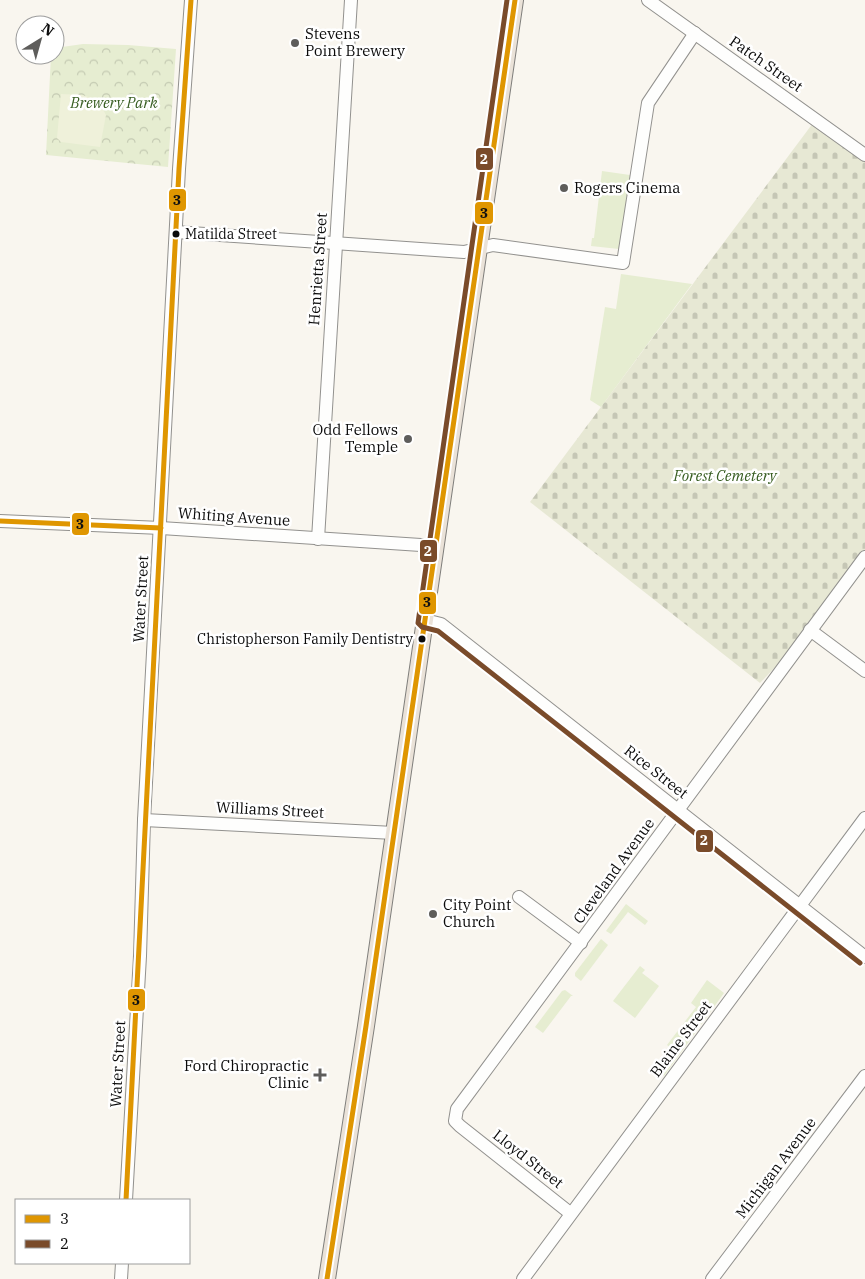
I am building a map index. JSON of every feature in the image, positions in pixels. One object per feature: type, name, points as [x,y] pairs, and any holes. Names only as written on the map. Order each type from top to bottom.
[{"type":"main road","points":[[327,1279],[515,0]]},
{"type":"street","name":"Water Street","points":[[126,1199],[140,956],[144,820],[176,232],[191,0]]},
{"type":"street","name":"Henrietta Street","points":[[318,539],[351,0]]},
{"type":"street","name":"Patch Street","points":[[648,0],[865,155]]},
{"type":"street","points":[[176,232],[464,252],[493,245],[623,263],[648,103],[695,33]]},
{"type":"street","name":"Whiting Avenue","points":[[0,521],[161,528],[436,546]]},
{"type":"street","name":"Cleveland Avenue","points":[[466,1131],[455,1121],[457,1109],[865,557]]},
{"type":"street","name":"Rice Street","points":[[425,620],[438,622],[865,957]]},
{"type":"street","points":[[810,630],[865,671]]},
{"type":"street","name":"Blaine Street","points":[[523,1279],[570,1213],[865,818]]},
{"type":"street","name":"Williams Street","points":[[144,820],[394,833]]},
{"type":"street","points":[[519,898],[581,943]]},
{"type":"street","name":"Michigan Avenue","points":[[712,1279],[865,1076]]},
{"type":"street","name":"Lloyd Street","points":[[466,1131],[570,1213]]},
{"type":"street","points":[[121,1279],[122,1264]]},
{"type":"green space","name":"Brewery Park","points":[[83,44],[176,49],[168,167],[46,155],[50,65],[65,65],[65,47]]},
{"type":"green space","points":[[61,94],[82,95],[98,100],[106,115],[100,147],[61,142],[57,138]]},
{"type":"green space","name":"Forest Cemetery","points":[[816,119],[865,155],[865,557],[810,630],[760,683],[530,502]]},
{"type":"green space","points":[[602,171],[630,175],[619,249],[591,246],[592,238],[594,238]]},
{"type":"green space","points":[[621,274],[692,284],[601,407],[590,400],[605,307],[616,309]]},
{"type":"green space","points":[[626,904],[648,921],[645,925],[628,912],[611,934],[606,931]]},
{"type":"green space","points":[[601,939],[608,945],[581,981],[575,976],[575,973]]},
{"type":"green space","points":[[640,966],[645,970],[642,973],[659,986],[635,1018],[613,1001]]},
{"type":"green space","points":[[707,980],[724,993],[664,1076],[657,1069],[672,1049],[667,1045],[696,1007],[691,1003]]},
{"type":"green space","points":[[565,990],[573,996],[571,996],[543,1033],[535,1027],[562,991]]},
{"type":"transit line","name":"3","points":[[126,1199],[179,169],[191,0]]},
{"type":"transit line","name":"2","points":[[507,0],[418,623],[422,627],[438,631],[860,963]]},
{"type":"transit line","name":"3","points":[[327,1279],[366,1026],[515,0]]},
{"type":"transit line","name":"3","points":[[0,521],[161,528]]},
{"type":"place","name":"Stevens Point Brewery","points":[[295,43]]},
{"type":"place","name":"Rogers Cinema","points":[[564,188]]},
{"type":"place","name":"Matilda Street","points":[[176,234]]},
{"type":"place","name":"Odd Fellows Temple","points":[[408,439]]},
{"type":"place","name":"Christopherson Family Dentistry","points":[[422,639]]},
{"type":"place","name":"City Point Church","points":[[433,914]]},
{"type":"place","name":"Ford Chiropractic Clinic","points":[[320,1075]]}]
